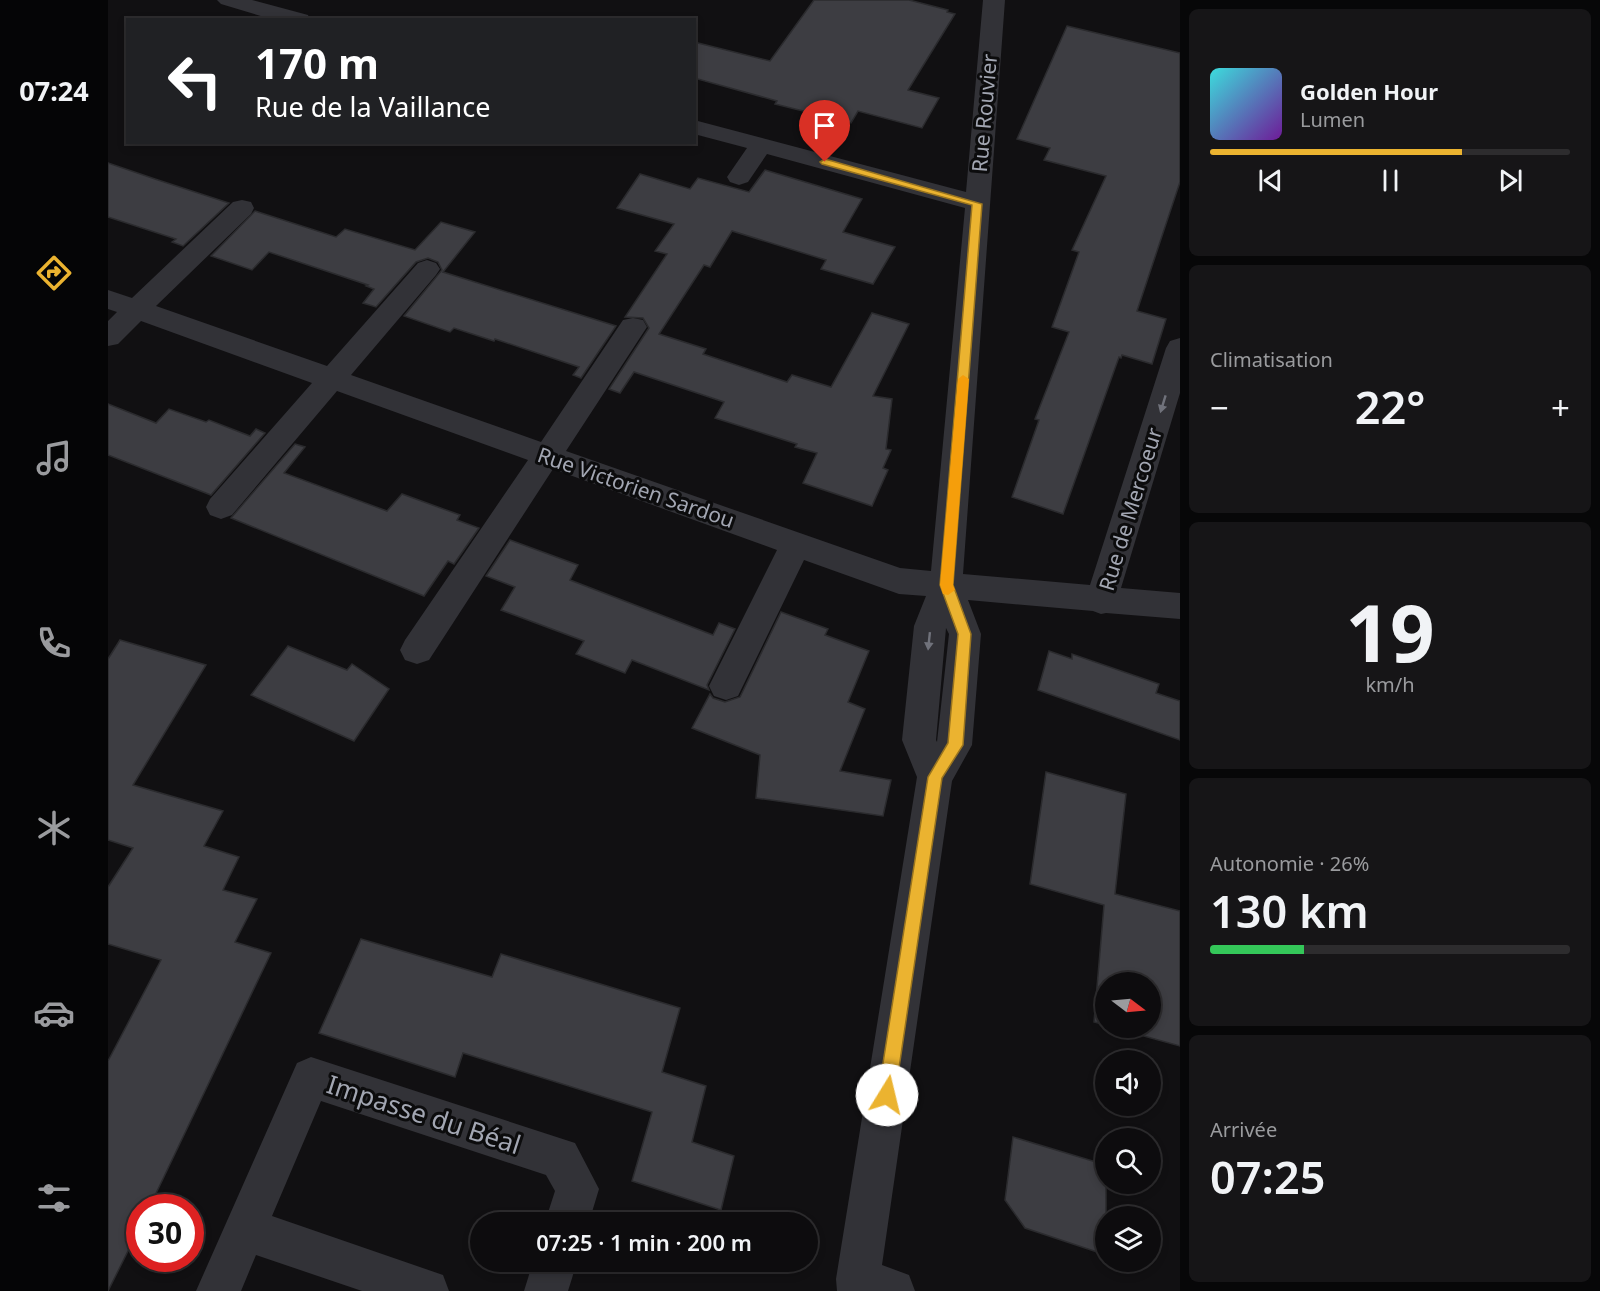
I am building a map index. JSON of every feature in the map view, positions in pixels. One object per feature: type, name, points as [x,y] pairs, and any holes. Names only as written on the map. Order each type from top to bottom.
[{"type":"street","points":[[228,0],[253,3],[294,18]]},
{"type":"street","name":"Rue Rouvier","points":[[865,1288],[935,777],[956,745],[965,634],[946,585],[993,0]]},
{"type":"street","points":[[234,18],[253,3]]},
{"type":"street","points":[[696,128],[977,204]]},
{"type":"street","points":[[739,177],[760,145]]},
{"type":"street","points":[[108,337],[242,208]]},
{"type":"street","points":[[221,507],[427,269]]},
{"type":"street","name":"Rue Victorien Sardou","points":[[108,299],[899,581],[1101,601],[1180,606]]},
{"type":"street","points":[[417,650],[633,327]]},
{"type":"street","name":"Rue de Mercoeur","points":[[1101,601],[1180,348]]},
{"type":"street","points":[[726,686],[796,544]]},
{"type":"street","name":"Impasse du Béal","points":[[218,1291],[311,1077],[560,1158],[577,1189],[570,1212]]},
{"type":"street","points":[[245,1229],[427,1291]]},
{"type":"street","points":[[546,1291],[552,1272]]},
{"type":"building","points":[[814,0],[909,0],[955,14],[908,90],[939,98],[922,128],[858,111],[851,123],[775,104],[777,101],[696,79],[696,42],[770,61]]},
{"type":"building","points":[[1067,26],[1180,53],[1180,182],[1137,311],[1166,319],[1152,364],[1122,355],[1121,358],[1119,357],[1063,514],[1012,497],[1039,420],[1035,419],[1069,332],[1052,327],[1079,252],[1072,250],[1106,176],[1044,160],[1050,148],[1017,139]]},
{"type":"building","points":[[108,163],[229,203],[183,246],[172,242],[176,239],[108,217]]},
{"type":"building","points":[[765,170],[862,199],[843,232],[895,247],[873,284],[821,269],[826,260],[732,231],[710,267],[704,265],[659,334],[706,349],[703,354],[787,382],[792,375],[831,387],[872,313],[909,324],[873,396],[892,399],[886,449],[891,450],[883,468],[888,470],[872,506],[803,483],[817,453],[795,447],[797,444],[715,418],[724,402],[634,372],[620,393],[609,389],[649,328],[643,318],[625,317],[667,254],[655,251],[674,224],[617,208],[640,174],[690,189],[698,178],[749,192]]},
{"type":"building","points":[[255,211],[336,237],[345,229],[415,250],[441,222],[475,232],[443,272],[616,326],[581,378],[573,375],[579,367],[495,339],[494,341],[454,328],[450,332],[404,316],[442,270],[438,262],[428,258],[416,262],[376,307],[363,303],[374,289],[366,286],[368,285],[269,252],[252,270],[211,256]]},
{"type":"building","points":[[108,404],[156,423],[169,409],[206,422],[209,420],[250,436],[256,429],[265,433],[211,495],[108,455]]},
{"type":"building","points":[[295,444],[305,447],[284,473],[387,511],[402,494],[460,515],[457,520],[479,528],[454,564],[448,561],[424,596],[231,518]]},
{"type":"building","points":[[510,540],[578,565],[570,580],[713,635],[719,623],[735,629],[707,685],[709,690],[632,660],[625,673],[576,654],[584,641],[501,610],[515,587],[486,576]]},
{"type":"building","points":[[781,612],[828,629],[825,635],[869,651],[848,702],[865,709],[840,771],[891,780],[883,816],[756,798],[760,755],[692,728],[710,694],[713,698],[725,702],[740,697]]},
{"type":"building","points":[[120,640],[206,665],[133,785],[223,811],[204,846],[239,857],[223,890],[257,899],[235,942],[271,953],[156,1194],[126,1194],[126,1255],[108,1291],[108,1061],[161,960],[108,944],[108,887],[133,848],[108,840],[108,659]]},
{"type":"building","points":[[288,646],[347,670],[352,664],[389,689],[354,741],[251,695]]},
{"type":"building","points":[[1049,651],[1072,659],[1072,654],[1159,684],[1156,693],[1180,701],[1180,740],[1038,690]]},
{"type":"building","points":[[1046,772],[1126,794],[1115,894],[1180,911],[1180,1046],[1151,1038],[1161,1038],[1161,972],[1098,972],[1104,905],[1030,884]]},
{"type":"building","points":[[361,939],[492,977],[501,954],[680,1008],[662,1072],[706,1086],[692,1142],[734,1156],[721,1210],[632,1181],[652,1112],[463,1053],[455,1077],[319,1033]]},
{"type":"building","points":[[1013,1137],[1095,1162],[1095,1194],[1106,1194],[1106,1206],[1095,1206],[1095,1251],[1025,1228],[1005,1200]]},
{"type":"slow traffic","points":[[948,590],[946,585],[963,379]]},
{"type":"route","points":[[825,162],[977,204],[946,585],[965,634],[956,745],[935,777],[887,1095]]}]
